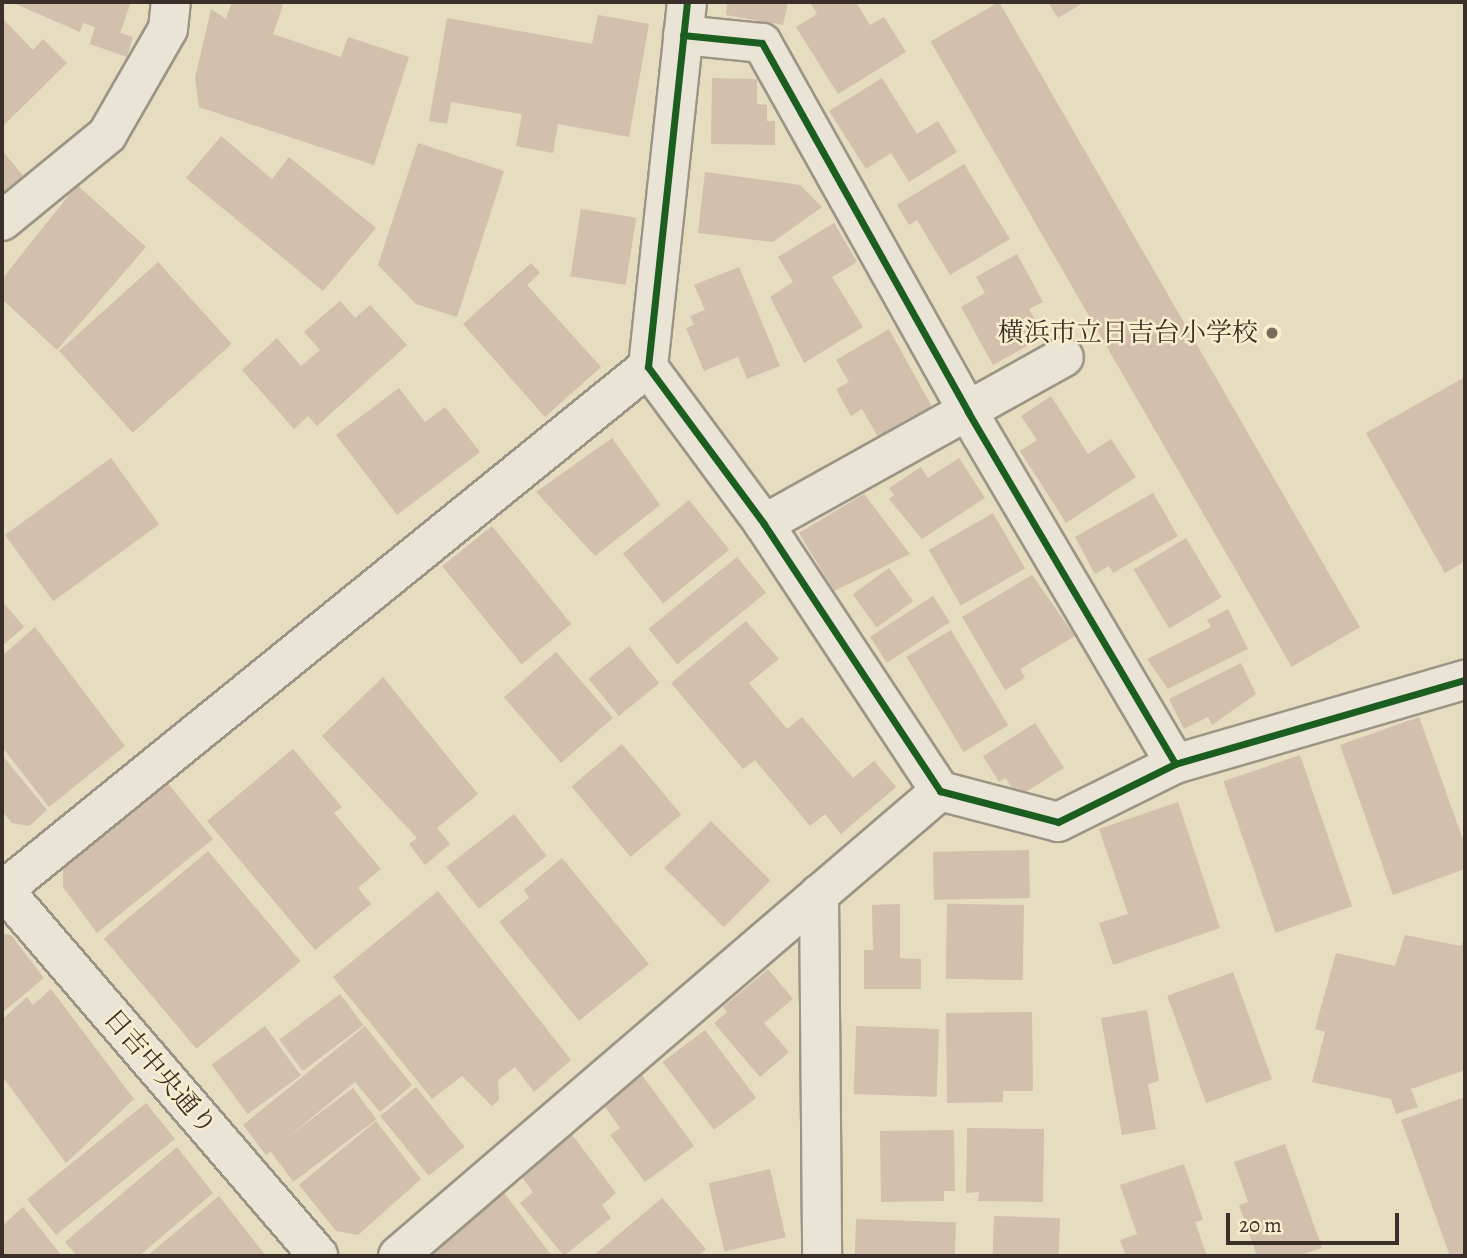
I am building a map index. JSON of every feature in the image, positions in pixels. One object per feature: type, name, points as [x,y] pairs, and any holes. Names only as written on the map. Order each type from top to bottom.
[{"type":"street","points":[[2,221],[107,135],[168,29],[171,2]]},
{"type":"street","points":[[1175,764],[968,412],[762,43],[685,18],[648,367],[764,524],[940,791],[1058,822],[1175,764],[1465,680]]},
{"type":"street","points":[[764,524],[1064,357]]},
{"type":"street","points":[[2,890],[648,367]]},
{"type":"street","points":[[398,1256],[940,791]]},
{"type":"street","name":"日吉中央通り","points":[[2,890],[318,1256]]},
{"type":"street","points":[[819,894],[822,1256]]},
{"type":"building","points":[[11,2],[131,2],[120,33],[133,37],[127,57],[90,44],[95,27],[83,23],[80,32]]},
{"type":"building","points":[[232,2],[284,2],[273,34],[341,57],[348,37],[409,57],[374,165],[199,107],[195,78],[211,9],[226,19]]},
{"type":"building","points":[[727,2],[788,2],[783,25],[726,15]]},
{"type":"building","points":[[810,2],[856,2],[870,25],[884,17],[906,52],[838,94],[796,27],[817,14]]},
{"type":"building","points":[[999,2],[1360,627],[1292,667],[931,42]]},
{"type":"building","points":[[1048,2],[1085,2],[1058,18]]},
{"type":"building","points":[[598,15],[649,24],[629,137],[558,124],[553,153],[516,146],[522,114],[451,102],[447,124],[429,121],[447,18],[592,44]]},
{"type":"building","points":[[2,18],[33,50],[43,39],[67,63],[4,125]]},
{"type":"building","points":[[712,78],[757,79],[757,104],[767,105],[767,121],[775,121],[775,145],[711,144]]},
{"type":"building","points":[[882,78],[917,134],[938,121],[957,152],[909,182],[891,153],[866,169],[829,111]]},
{"type":"building","points":[[221,136],[272,179],[289,157],[376,228],[323,291],[186,178]]},
{"type":"building","points":[[418,143],[504,171],[457,317],[416,304],[378,265]]},
{"type":"building","points":[[2,150],[23,176],[2,193]]},
{"type":"building","points":[[964,164],[1010,239],[950,275],[917,220],[909,225],[897,205]]},
{"type":"building","points":[[705,172],[800,185],[822,207],[773,242],[698,233]]},
{"type":"building","points":[[77,185],[146,247],[57,350],[2,299],[2,279]]},
{"type":"building","points":[[581,209],[636,218],[626,285],[570,276]]},
{"type":"building","points":[[834,223],[857,262],[832,277],[863,327],[804,363],[770,297],[793,282],[778,257]]},
{"type":"building","points":[[1017,254],[1043,302],[1029,309],[1045,336],[993,365],[961,307],[985,293],[976,277]]},
{"type":"building","points":[[158,262],[232,344],[133,433],[59,351]]},
{"type":"building","points":[[531,263],[540,273],[527,285],[601,367],[545,417],[463,324]]},
{"type":"building","points":[[739,267],[780,366],[747,379],[738,357],[704,371],[686,328],[694,325],[690,316],[705,310],[694,285]]},
{"type":"building","points":[[340,301],[355,318],[370,305],[407,345],[317,426],[308,416],[294,429],[242,370],[277,338],[301,366],[320,350],[304,332]]},
{"type":"building","points":[[889,329],[932,407],[878,437],[862,409],[851,416],[836,389],[849,382],[836,360]]},
{"type":"building","points":[[1465,377],[1465,561],[1445,573],[1366,433]]},
{"type":"building","points":[[399,388],[425,422],[445,407],[480,452],[397,515],[336,435]]},
{"type":"building","points":[[1051,396],[1088,454],[1111,439],[1136,477],[1066,523],[1020,451],[1037,440],[1021,416]]},
{"type":"building","points":[[612,438],[660,505],[595,556],[536,492]]},
{"type":"building","points":[[111,458],[159,524],[53,601],[5,535]]},
{"type":"building","points":[[959,458],[985,498],[922,539],[889,499],[894,495],[889,488],[921,467],[928,478]]},
{"type":"building","points":[[1153,493],[1178,536],[1113,573],[1109,566],[1095,574],[1075,537]]},
{"type":"building","points":[[864,494],[910,554],[834,591],[799,533]]},
{"type":"building","points":[[689,500],[729,550],[663,603],[623,553]]},
{"type":"building","points":[[993,513],[1025,568],[961,605],[929,550]]},
{"type":"building","points":[[492,526],[571,624],[522,664],[442,566]]},
{"type":"building","points":[[1186,538],[1222,597],[1169,629],[1134,569]]},
{"type":"building","points":[[737,557],[766,593],[677,664],[648,629]]},
{"type":"building","points":[[889,568],[913,601],[877,628],[853,594]]},
{"type":"building","points":[[1032,575],[1075,636],[1020,669],[1025,678],[1005,690],[962,617]]},
{"type":"building","points":[[933,596],[950,622],[887,663],[870,637]]},
{"type":"building","points":[[2,601],[24,627],[2,646]]},
{"type":"building","points":[[1228,609],[1248,649],[1168,689],[1147,659],[1211,627],[1207,620]]},
{"type":"building","points":[[746,621],[779,659],[749,683],[787,729],[802,717],[853,778],[874,761],[896,787],[841,834],[825,814],[810,826],[755,760],[743,769],[671,683]]},
{"type":"building","points":[[35,627],[125,746],[49,807],[2,747],[2,656]]},
{"type":"building","points":[[951,630],[1008,725],[964,752],[906,657]]},
{"type":"building","points":[[629,646],[659,683],[619,716],[589,679]]},
{"type":"building","points":[[556,652],[613,718],[561,763],[504,697]]},
{"type":"building","points":[[1241,663],[1256,694],[1212,725],[1208,717],[1184,729],[1169,699]]},
{"type":"building","points":[[383,677],[478,794],[437,828],[450,844],[425,865],[409,844],[417,838],[322,736]]},
{"type":"building","points":[[1419,717],[1465,845],[1465,869],[1393,895],[1340,745]]},
{"type":"building","points":[[1035,723],[1064,768],[1024,793],[1014,792],[1006,778],[999,782],[983,756]]},
{"type":"building","points":[[622,744],[681,814],[631,857],[571,786]]},
{"type":"building","points":[[293,749],[342,807],[334,813],[381,869],[358,888],[371,904],[315,950],[207,821]]},
{"type":"building","points":[[2,755],[47,810],[29,826],[12,823],[2,811]]},
{"type":"building","points":[[1300,755],[1352,906],[1276,933],[1223,781]]},
{"type":"building","points":[[165,780],[213,839],[97,933],[63,887],[63,869]]},
{"type":"building","points":[[1178,802],[1220,928],[1113,965],[1099,923],[1128,914],[1099,829]]},
{"type":"building","points":[[514,814],[547,856],[479,909],[446,867]]},
{"type":"building","points":[[711,821],[770,880],[724,927],[664,868]]},
{"type":"building","points":[[1029,850],[1030,898],[934,900],[933,852]]},
{"type":"building","points":[[208,851],[301,961],[196,1049],[104,938]]},
{"type":"building","points":[[562,858],[649,964],[579,1021],[499,922],[529,898],[524,890]]},
{"type":"building","points":[[438,891],[571,1060],[534,1092],[515,1067],[498,1080],[499,1100],[492,1106],[462,1076],[432,1099],[333,977]]},
{"type":"building","points":[[900,904],[900,958],[921,959],[921,989],[864,989],[864,950],[873,950],[872,905]]},
{"type":"building","points":[[947,904],[1024,905],[1023,980],[946,979]]},
{"type":"building","points":[[2,934],[11,935],[44,978],[2,1013]]},
{"type":"building","points":[[1405,935],[1461,946],[1465,936],[1465,1070],[1411,1089],[1418,1107],[1396,1114],[1391,1099],[1312,1082],[1325,1032],[1315,1029],[1336,953],[1395,966]]},
{"type":"building","points":[[768,969],[793,999],[764,1023],[789,1052],[760,1077],[714,1023],[727,1012],[723,1007]]},
{"type":"building","points":[[1233,972],[1272,1079],[1206,1103],[1167,996]]},
{"type":"building","points":[[51,989],[134,1099],[66,1163],[2,1076],[2,1020],[27,997],[33,1005]]},
{"type":"building","points":[[340,994],[363,1025],[303,1071],[279,1040]]},
{"type":"building","points":[[1147,1010],[1159,1081],[1148,1084],[1156,1129],[1122,1135],[1101,1018]]},
{"type":"building","points":[[1032,1012],[1033,1091],[1003,1091],[1003,1102],[947,1103],[946,1013]]},
{"type":"building","points":[[265,1026],[301,1075],[247,1114],[212,1065]]},
{"type":"building","points":[[365,1026],[412,1085],[380,1112],[355,1082],[266,1155],[243,1125]]},
{"type":"building","points":[[856,1026],[939,1029],[937,1097],[854,1094]]},
{"type":"building","points":[[705,1030],[756,1098],[714,1130],[663,1062]]},
{"type":"building","points":[[642,1075],[694,1146],[645,1182],[610,1135],[620,1128],[603,1104]]},
{"type":"building","points":[[416,1087],[464,1147],[429,1176],[380,1116]]},
{"type":"building","points":[[353,1088],[376,1119],[293,1182],[270,1151]]},
{"type":"building","points":[[1465,1097],[1465,1256],[1450,1256],[1401,1120]]},
{"type":"building","points":[[146,1103],[175,1139],[56,1235],[27,1199]]},
{"type":"building","points":[[376,1121],[421,1179],[358,1235],[336,1231],[299,1185]]},
{"type":"building","points":[[567,1128],[616,1193],[602,1205],[611,1218],[564,1256],[520,1203],[533,1192],[515,1168]]},
{"type":"building","points":[[967,1128],[1044,1129],[1043,1202],[978,1201],[979,1192],[966,1193]]},
{"type":"building","points":[[954,1130],[955,1191],[944,1191],[944,1201],[881,1202],[880,1131]]},
{"type":"building","points":[[1285,1144],[1322,1248],[1297,1256],[1257,1256],[1239,1205],[1248,1202],[1234,1162]]},
{"type":"building","points":[[177,1147],[213,1193],[139,1256],[77,1256],[65,1242]]},
{"type":"building","points":[[1184,1164],[1203,1220],[1195,1222],[1207,1256],[1126,1256],[1120,1240],[1137,1234],[1120,1185]]},
{"type":"building","points":[[770,1169],[786,1237],[724,1251],[709,1183]]},
{"type":"building","points":[[502,1190],[552,1256],[421,1256]]},
{"type":"building","points":[[219,1196],[266,1256],[147,1256]]},
{"type":"building","points":[[662,1198],[706,1249],[698,1256],[593,1256]]},
{"type":"building","points":[[23,1207],[62,1256],[2,1256],[2,1226]]},
{"type":"building","points":[[994,1216],[1060,1218],[1059,1256],[993,1256]]},
{"type":"building","points":[[856,1219],[956,1222],[955,1256],[855,1256]]},
{"type":"cycle path","points":[[687,2],[648,367],[764,524],[940,791],[1058,822],[1175,764],[1465,680]]},
{"type":"cycle path","points":[[683,35],[762,43],[968,412],[1175,764]]},
{"type":"place","name":"横浜市立日吉台小学校","points":[[1272,333]]}]
